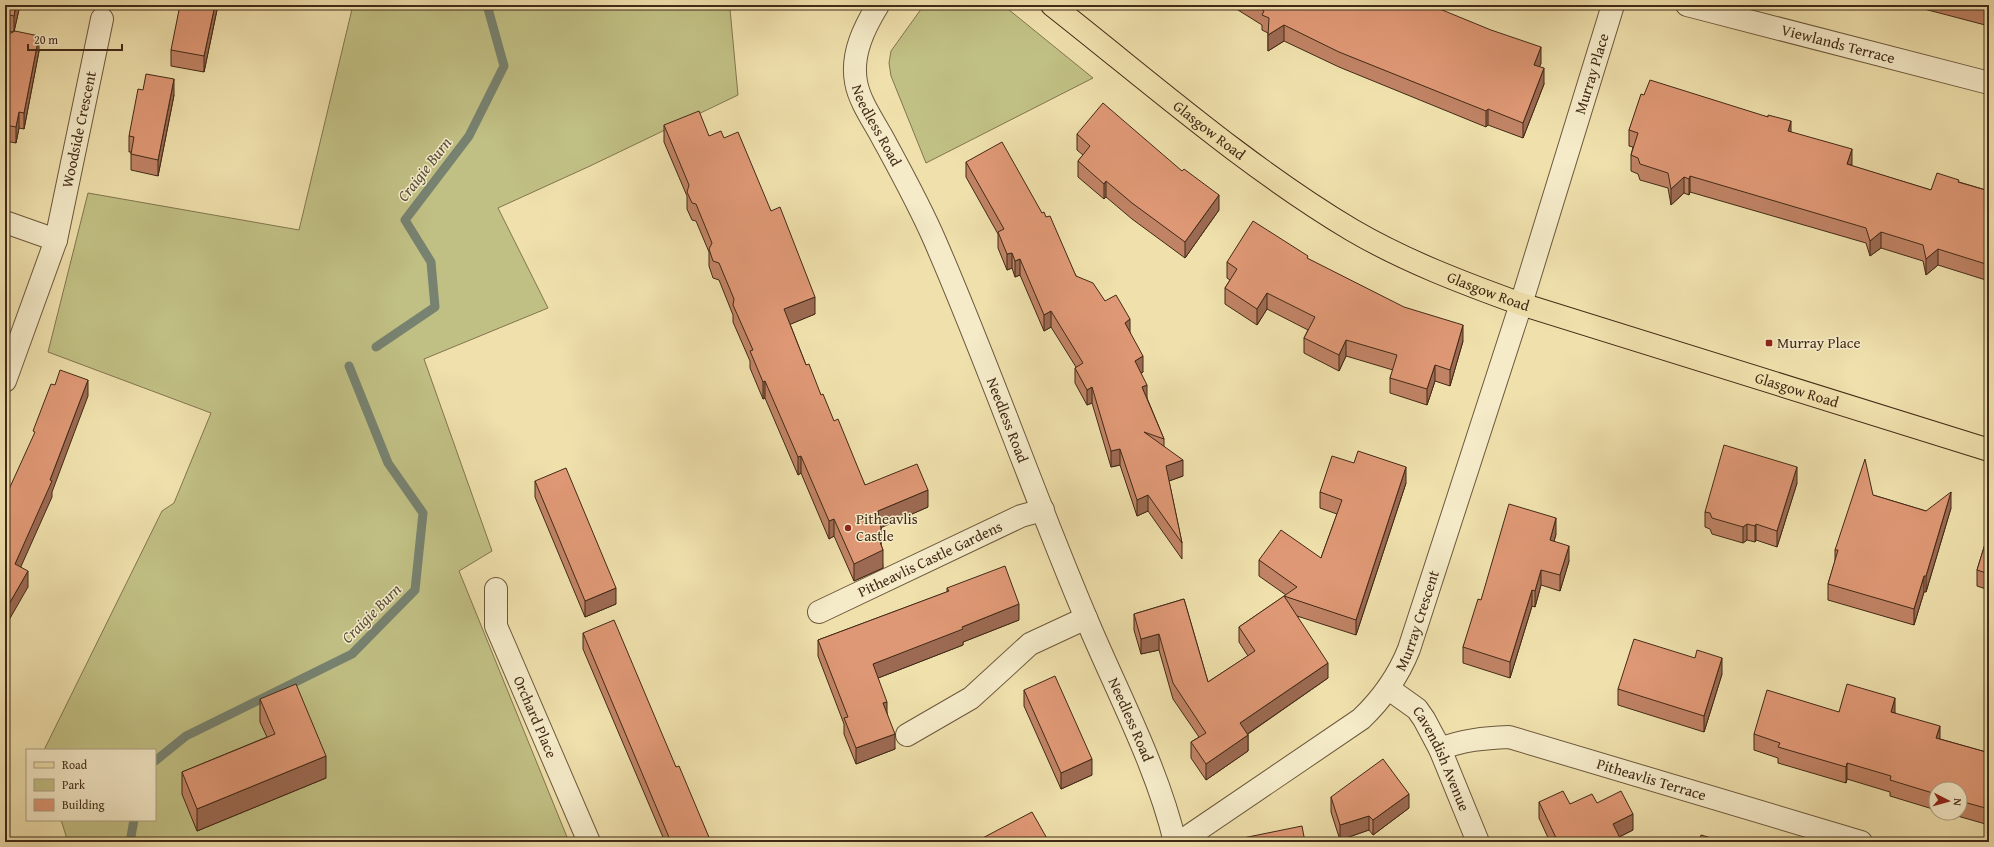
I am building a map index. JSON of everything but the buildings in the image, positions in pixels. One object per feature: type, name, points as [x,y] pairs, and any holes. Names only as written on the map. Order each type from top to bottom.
[{"type":"main road","name":"Glasgow Road","points":[[1052,5],[1220,138],[1279,182],[1313,205],[1390,250],[1474,287],[1521,304],[1989,450]]},
{"type":"street","name":"Needless Road","points":[[878,5],[860,40],[854,62],[856,84],[865,106],[925,216],[955,287],[1086,618],[1114,680],[1168,812],[1175,842]]},
{"type":"street","name":"Murray Place","points":[[1521,304],[1614,5]]},
{"type":"street","name":"Viewlands Terrace","points":[[1687,5],[1989,83]]},
{"type":"street","name":"Woodside Crescent","points":[[5,381],[56,240],[102,19]]},
{"type":"street","points":[[5,222],[56,240]]},
{"type":"street","name":"Murray Crescent","points":[[1180,842],[1361,719],[1377,704],[1389,689],[1400,670],[1409,649],[1521,304]]},
{"type":"street","name":"Pitheavlis Castle Gardens","points":[[819,612],[1021,516],[1043,510]]},
{"type":"street","name":"Orchard Place","points":[[496,589],[496,626],[589,842]]},
{"type":"street","points":[[907,735],[971,698],[1030,644],[1086,618]]},
{"type":"street","name":"Cavendish Avenue","points":[[1389,689],[1418,709],[1440,749],[1478,842]]},
{"type":"street","name":"Pitheavlis Terrace","points":[[1440,749],[1453,744],[1479,738],[1508,737],[1861,842]]},
{"type":"green space","points":[[353,5],[725,5],[730,9],[738,95],[498,208],[548,308],[424,359],[492,551],[459,571],[569,842],[68,842],[61,821],[156,821],[156,749],[44,749],[162,511],[174,503],[211,413],[48,352],[88,193],[299,230]]},
{"type":"green space","points":[[924,5],[1003,5],[1093,78],[926,163],[891,76],[889,63],[891,51]]},
{"type":"waterway","name":"Craigie Burn","points":[[376,347],[435,307],[431,262],[405,220],[469,136],[504,66],[487,5]]},
{"type":"waterway","name":"Craigie Burn","points":[[156,760],[186,736],[352,654],[415,590],[423,513],[388,463],[349,366]]},
{"type":"waterway","name":"Craigie Burn","points":[[130,842],[134,821]]},
{"type":"place","name":"Murray Place","points":[[1769,343]]},
{"type":"place","name":"Pitheavlis Castle","points":[[848,528]]}]
